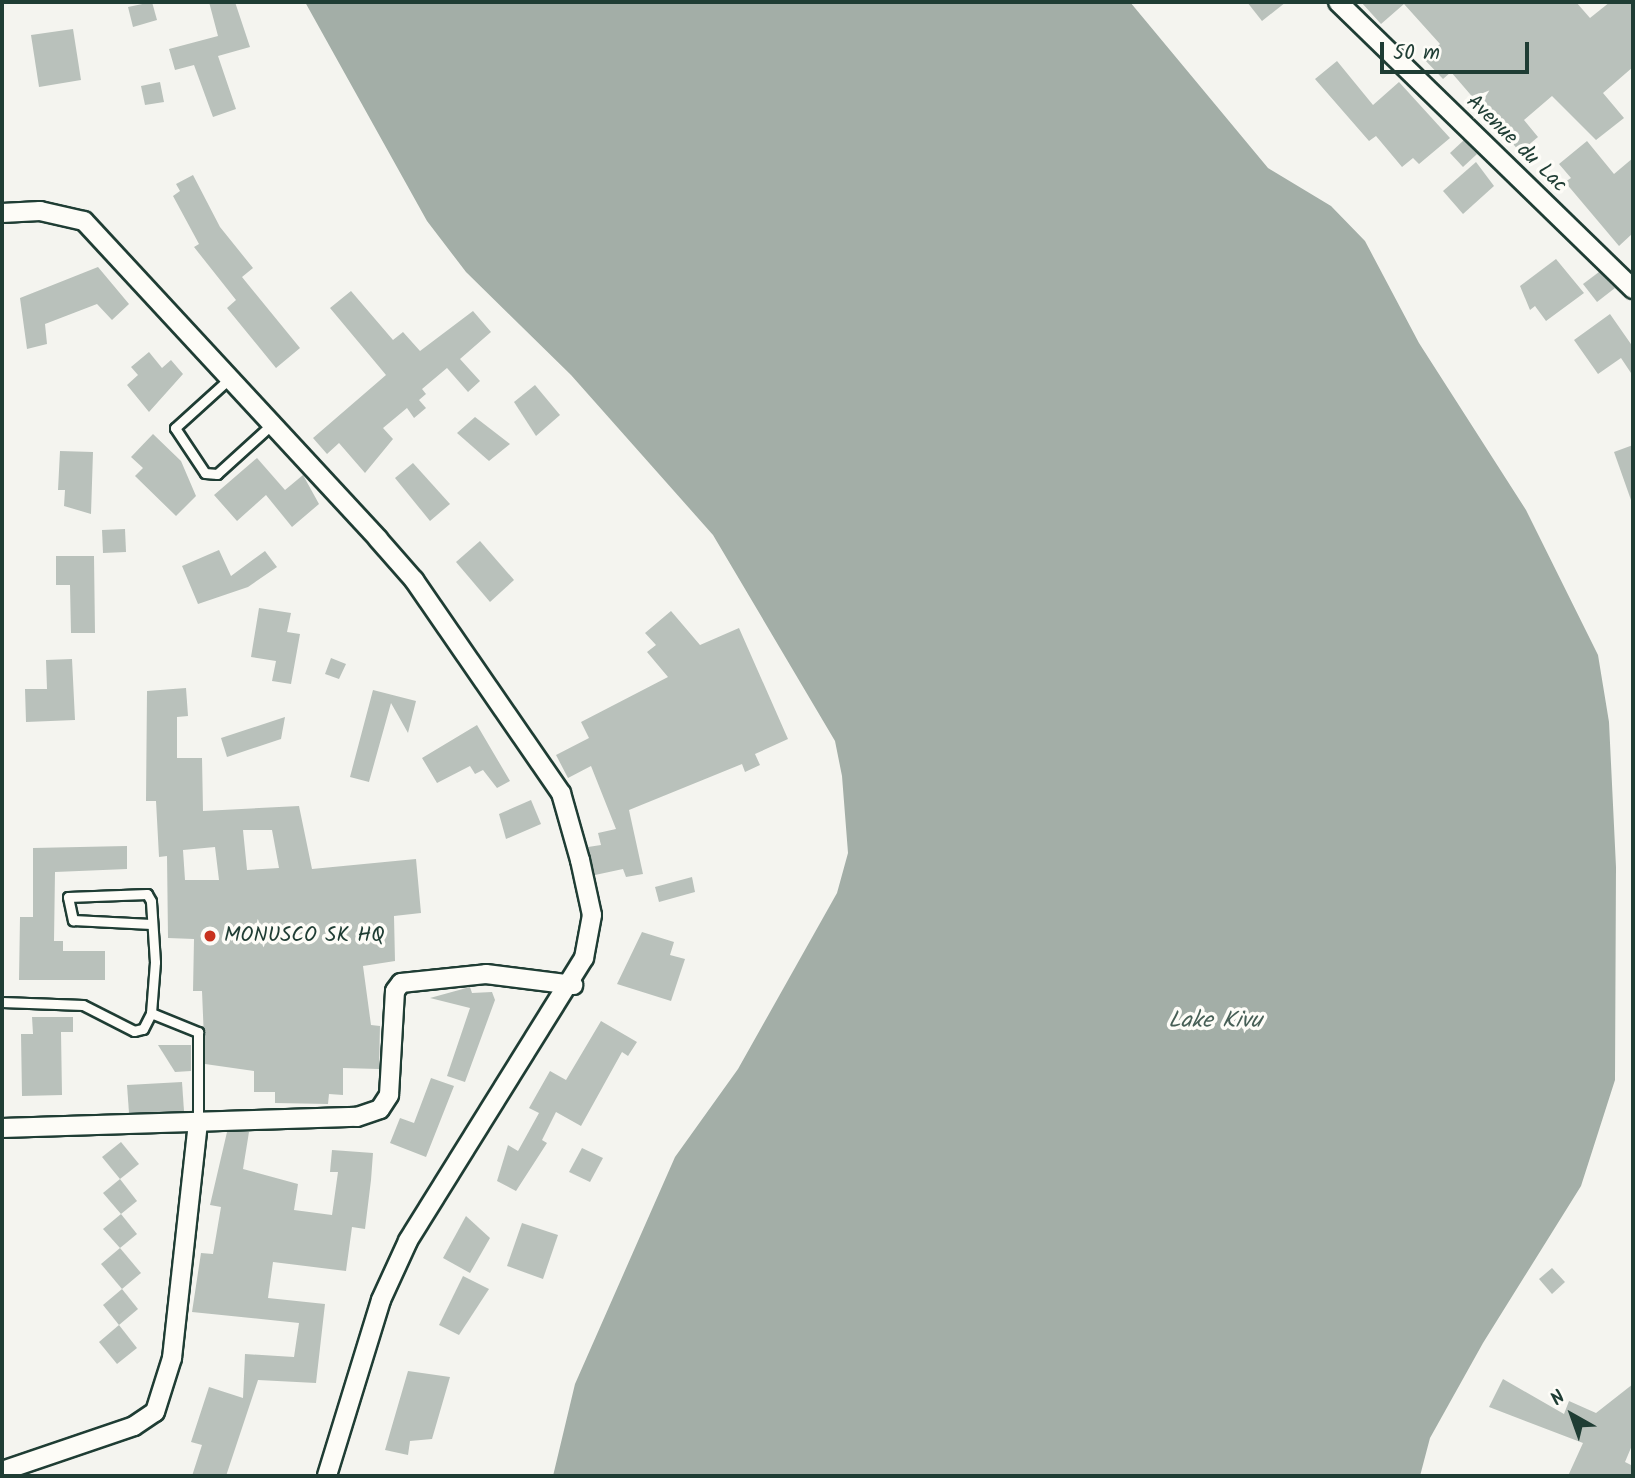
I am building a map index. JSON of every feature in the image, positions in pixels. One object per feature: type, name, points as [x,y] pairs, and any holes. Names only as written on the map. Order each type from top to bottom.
[{"type":"street","name":"Avenue du Lac","points":[[1338,2],[1633,289]]},
{"type":"street","points":[[2,213],[40,211],[84,220],[414,580],[561,793],[592,915],[573,985],[408,1241],[381,1300],[327,1476]]},
{"type":"street","points":[[2,1128],[198,1123],[271,1115],[358,1117],[380,1109],[389,1095],[395,991],[401,983],[485,974],[573,985]]},
{"type":"street","points":[[2,1471],[134,1426],[155,1412],[172,1357],[198,1123]]},
{"type":"lane","points":[[229,379],[176,428],[205,473],[217,474],[270,426]]},
{"type":"lane","points":[[2,1002],[83,1005],[134,1031],[152,1013],[151,924],[147,894],[68,897],[74,920],[151,924]]},
{"type":"lane","points":[[152,1013],[198,1032],[198,1123]]},
{"type":"water","name":"Lake Kivu","points":[[305,2],[1130,2],[1268,168],[1331,206],[1365,241],[1419,343],[1526,510],[1598,655],[1609,722],[1616,867],[1615,1080],[1581,1186],[1483,1343],[1430,1438],[1420,1476],[553,1476],[575,1384],[675,1157],[738,1069],[837,893],[848,853],[842,776],[835,741],[713,535],[571,375],[466,272],[427,221]]},
{"type":"building","points":[[152,2],[157,20],[133,27],[128,7]]},
{"type":"building","points":[[209,2],[235,2],[250,47],[218,56],[236,109],[213,117],[194,65],[175,70],[169,49],[218,36]]},
{"type":"building","points":[[1247,2],[1286,2],[1262,21]]},
{"type":"building","points":[[1361,2],[1576,2],[1590,18],[1610,2],[1633,2],[1633,67],[1603,93],[1624,118],[1596,140],[1552,96],[1524,120],[1538,137],[1520,152],[1451,72],[1443,79],[1424,59],[1440,44],[1404,4],[1381,24]]},
{"type":"building","points":[[73,29],[81,80],[39,87],[31,35]]},
{"type":"building","points":[[1337,61],[1373,105],[1399,82],[1450,138],[1419,164],[1413,158],[1402,167],[1376,136],[1369,141],[1315,79]]},
{"type":"building","points":[[160,82],[164,102],[145,105],[141,86]]},
{"type":"building","points":[[1464,140],[1477,154],[1463,167],[1450,153]]},
{"type":"building","points":[[1587,141],[1614,174],[1633,158],[1633,233],[1619,246],[1565,182],[1571,178],[1559,164]]},
{"type":"building","points":[[1476,162],[1494,186],[1463,214],[1443,191]]},
{"type":"building","points":[[193,175],[220,227],[253,268],[242,277],[300,348],[276,368],[227,308],[236,300],[194,247],[199,244],[173,196],[180,191],[176,184]]},
{"type":"building","points":[[1556,259],[1584,293],[1546,321],[1535,306],[1530,310],[1520,286]]},
{"type":"building","points":[[98,267],[129,304],[112,320],[97,304],[45,324],[47,344],[27,349],[20,298]]},
{"type":"building","points":[[1599,272],[1615,288],[1597,302],[1583,284]]},
{"type":"building","points":[[351,291],[393,340],[403,332],[420,351],[473,311],[491,332],[460,359],[480,381],[468,392],[447,368],[422,389],[426,394],[419,400],[426,408],[414,418],[407,408],[383,428],[393,439],[365,473],[339,443],[327,454],[313,438],[386,375],[330,308]]},
{"type":"building","points":[[1610,314],[1633,347],[1633,376],[1621,358],[1598,374],[1574,340]]},
{"type":"building","points":[[149,352],[162,368],[171,360],[183,374],[149,412],[127,385],[138,375],[131,367]]},
{"type":"building","points":[[535,385],[560,415],[536,436],[514,402]]},
{"type":"building","points":[[475,417],[510,444],[489,461],[457,433]]},
{"type":"building","points":[[153,434],[181,461],[196,496],[176,516],[135,476],[143,468],[131,457]]},
{"type":"building","points":[[1633,445],[1633,500],[1631,500],[1614,452]]},
{"type":"building","points":[[60,451],[93,452],[91,514],[64,506],[65,490],[58,490]]},
{"type":"building","points":[[257,458],[285,490],[303,475],[319,504],[292,527],[266,495],[237,521],[214,495]]},
{"type":"building","points":[[413,463],[450,504],[430,521],[395,478]]},
{"type":"building","points":[[125,529],[126,552],[103,553],[102,530]]},
{"type":"building","points":[[480,541],[514,580],[490,602],[456,562]]},
{"type":"building","points":[[219,550],[231,576],[265,551],[277,567],[248,587],[198,604],[182,566]]},
{"type":"building","points":[[56,556],[94,556],[95,633],[71,633],[70,585],[56,585]]},
{"type":"building","points":[[259,608],[291,613],[287,632],[300,634],[291,684],[272,681],[276,661],[251,657]]},
{"type":"building","points":[[671,611],[700,645],[739,628],[788,739],[755,754],[760,765],[745,772],[742,764],[629,810],[643,874],[626,877],[623,869],[595,875],[588,847],[601,845],[598,833],[616,829],[591,766],[568,778],[556,755],[589,738],[581,722],[668,677],[647,652],[656,645],[645,633]]},
{"type":"building","points":[[331,658],[346,664],[339,679],[325,674]]},
{"type":"building","points":[[72,659],[75,720],[26,722],[25,689],[47,689],[46,660]]},
{"type":"building","points":[[186,688],[188,716],[177,717],[177,758],[202,758],[203,811],[299,806],[312,869],[416,859],[421,913],[394,916],[395,961],[363,966],[371,1025],[380,1026],[379,1069],[343,1068],[343,1095],[329,1094],[328,1104],[275,1103],[275,1092],[254,1092],[254,1071],[205,1064],[202,991],[193,991],[194,939],[168,938],[167,856],[159,857],[156,801],[146,801],[147,691]],"holes":[[[243,830],[272,830],[279,868],[247,870]],[[215,847],[219,880],[185,880],[183,850]]]},
{"type":"building","points":[[373,690],[416,701],[408,733],[391,703],[369,782],[350,777]]},
{"type":"building","points":[[285,717],[281,739],[227,757],[221,738]]},
{"type":"building","points":[[477,725],[510,781],[497,788],[483,770],[475,774],[470,766],[437,783],[422,758]]},
{"type":"building","points":[[531,800],[541,824],[506,839],[499,814]]},
{"type":"building","points":[[127,846],[127,869],[55,872],[54,941],[63,941],[63,951],[105,951],[105,980],[19,980],[20,917],[33,917],[33,848]]},
{"type":"building","points":[[692,877],[695,892],[659,902],[655,887]]},
{"type":"building","points":[[642,932],[674,942],[670,955],[685,959],[671,1001],[617,984]]},
{"type":"building","points":[[470,987],[472,993],[492,992],[495,1000],[465,1082],[447,1076],[470,1008],[430,998]]},
{"type":"building","points":[[32,1017],[73,1017],[73,1032],[61,1032],[62,1095],[22,1096],[21,1034],[33,1034]]},
{"type":"building","points":[[601,1021],[637,1042],[628,1056],[622,1052],[581,1126],[556,1112],[542,1140],[547,1143],[516,1191],[497,1181],[508,1145],[518,1151],[539,1113],[529,1108],[550,1071],[566,1080]]},
{"type":"building","points":[[158,1045],[191,1045],[191,1071],[175,1072]]},
{"type":"building","points":[[431,1078],[454,1086],[426,1157],[390,1143],[400,1118],[414,1123]]},
{"type":"building","points":[[182,1082],[184,1111],[129,1113],[127,1085]]},
{"type":"building","points":[[227,1132],[249,1132],[243,1169],[298,1184],[294,1210],[332,1215],[338,1172],[330,1172],[332,1150],[373,1153],[371,1180],[365,1229],[352,1227],[346,1271],[273,1262],[268,1298],[325,1304],[316,1383],[258,1380],[226,1476],[192,1476],[202,1445],[191,1442],[209,1387],[243,1398],[245,1354],[294,1357],[299,1323],[192,1312],[201,1253],[213,1254],[221,1207],[210,1205]]},
{"type":"building","points":[[121,1142],[139,1164],[120,1179],[102,1157]]},
{"type":"building","points":[[582,1148],[603,1158],[590,1182],[569,1172]]},
{"type":"building","points":[[120,1179],[137,1201],[121,1214],[103,1193]]},
{"type":"building","points":[[121,1214],[137,1234],[120,1248],[103,1229]]},
{"type":"building","points":[[466,1216],[490,1238],[470,1273],[443,1258]]},
{"type":"building","points":[[522,1223],[558,1235],[543,1279],[507,1266]]},
{"type":"building","points":[[120,1248],[141,1273],[122,1289],[101,1264]]},
{"type":"building","points":[[1552,1268],[1565,1282],[1552,1294],[1539,1279]]},
{"type":"building","points":[[463,1276],[489,1289],[459,1335],[439,1325]]},
{"type":"building","points":[[122,1289],[138,1309],[119,1325],[103,1305]]},
{"type":"building","points":[[119,1325],[137,1348],[117,1364],[99,1342]]},
{"type":"building","points":[[408,1371],[450,1377],[432,1439],[410,1441],[408,1455],[385,1450]]},
{"type":"building","points":[[1503,1379],[1564,1414],[1569,1401],[1596,1413],[1633,1384],[1633,1443],[1625,1462],[1633,1466],[1633,1476],[1568,1476],[1583,1443],[1489,1407]]},
{"type":"place","name":"MONUSCO SK HQ","points":[[210,936]]}]
